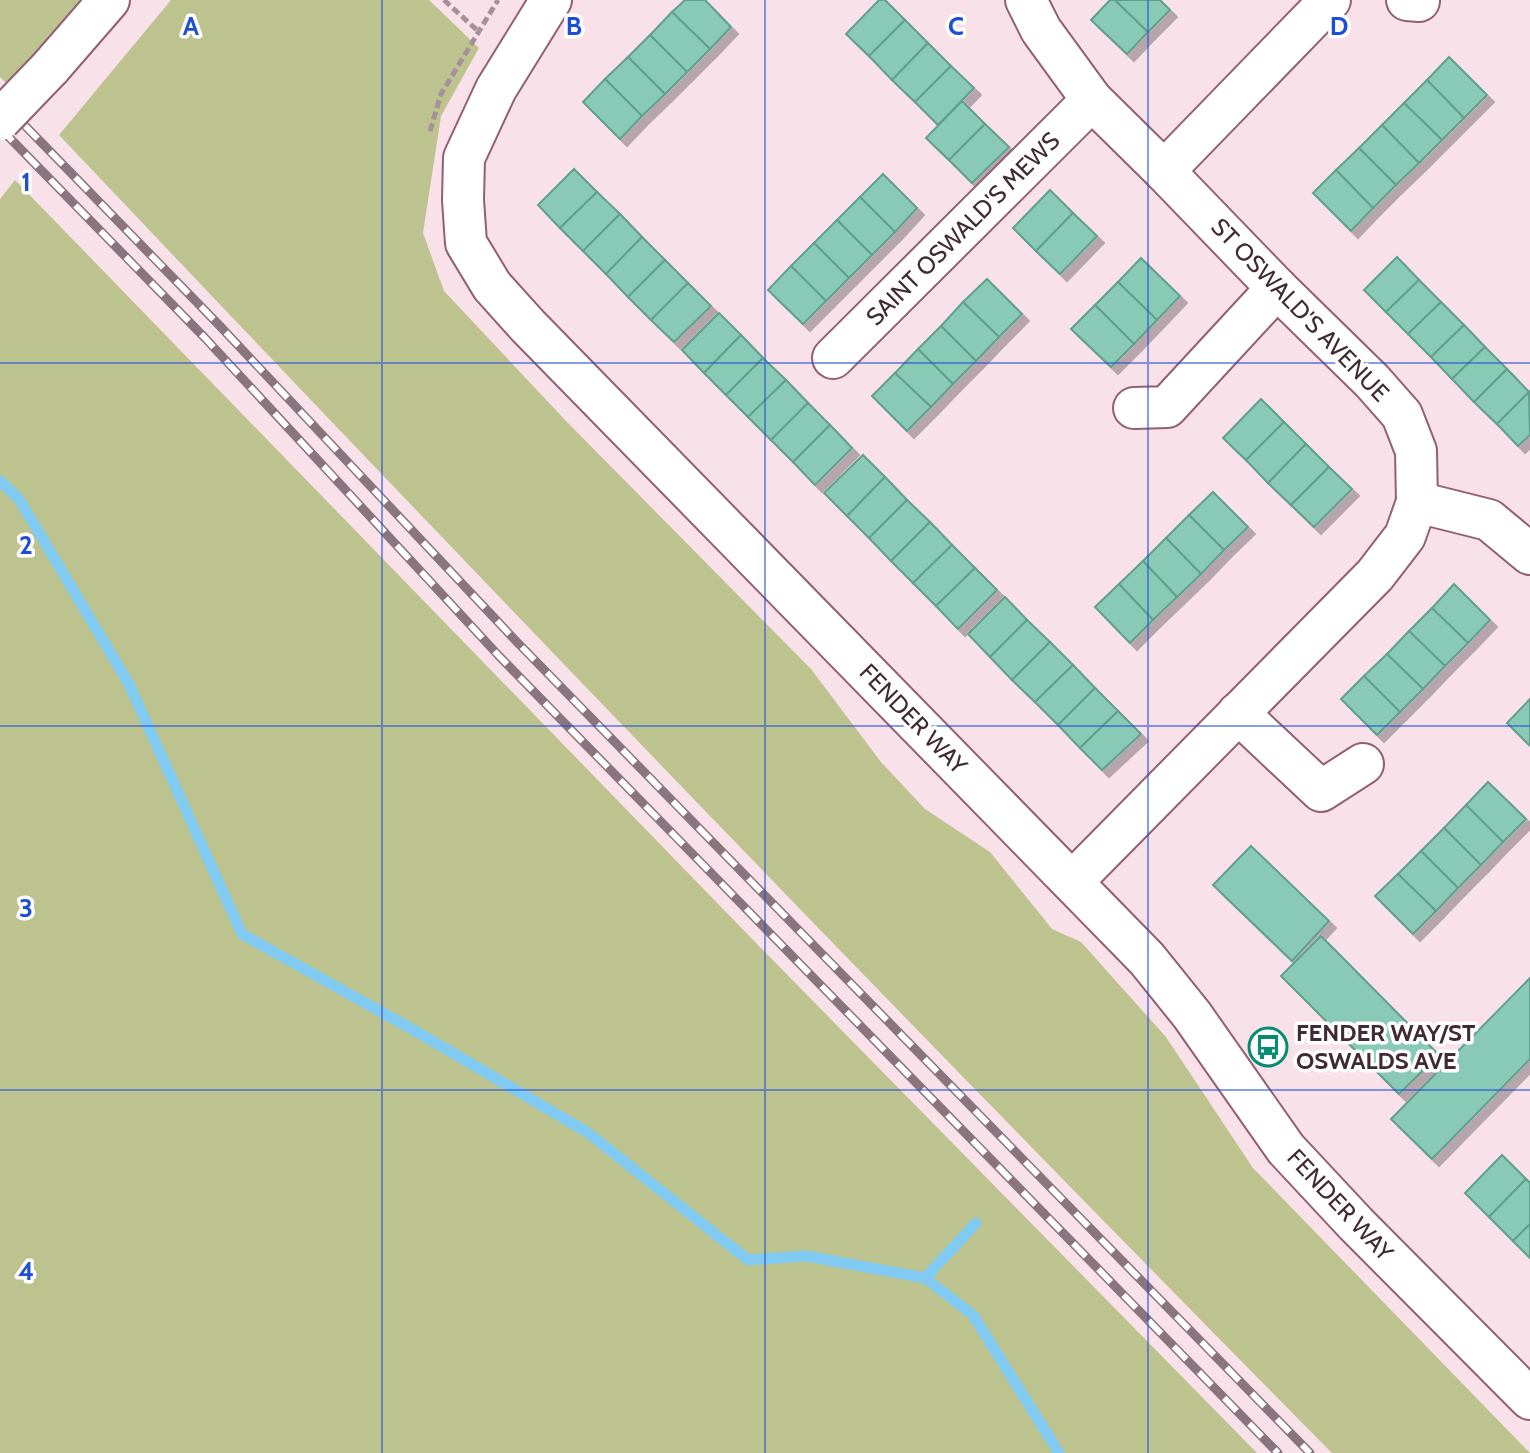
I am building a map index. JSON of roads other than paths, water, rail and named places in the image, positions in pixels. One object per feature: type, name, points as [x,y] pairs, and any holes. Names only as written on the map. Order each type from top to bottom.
[{"type":"street","points":[[0,120],[109,0]]},
{"type":"street","name":"FENDER WAY","points":[[551,0],[496,89],[464,158],[466,243],[492,286],[1147,959],[1192,1015],[1286,1149],[1530,1399]]},
{"type":"street","name":"ST OSWALD'S AVENUE","points":[[1026,0],[1041,30],[1092,100],[1372,381],[1402,415],[1416,451],[1417,502],[1405,536],[1375,575],[1072,882]]},
{"type":"street","points":[[1164,171],[1330,0]]},
{"type":"street","points":[[1407,0],[1419,1]]},
{"type":"street","name":"SAINT OSWALD'S MEWS","points":[[833,358],[1092,100]]},
{"type":"street","points":[[1134,408],[1167,407],[1277,288]]},
{"type":"street","points":[[1417,502],[1489,520],[1530,554]]},
{"type":"street","points":[[1238,713],[1321,791],[1363,764]]},
{"type":"waterway","points":[[0,481],[19,499],[129,684],[242,934],[587,1132],[748,1260],[806,1256],[925,1278],[973,1315],[1059,1453]]},
{"type":"waterway","points":[[925,1278],[976,1223]]},
{"type":"railway","points":[[0,100],[218,324],[515,640],[1310,1453]]},
{"type":"railway","points":[[0,128],[205,338],[499,656],[1278,1453]]},
{"type":"place","name":"FENDER WAY/ST OSWALDS AVE","points":[[1268,1047]]}]
